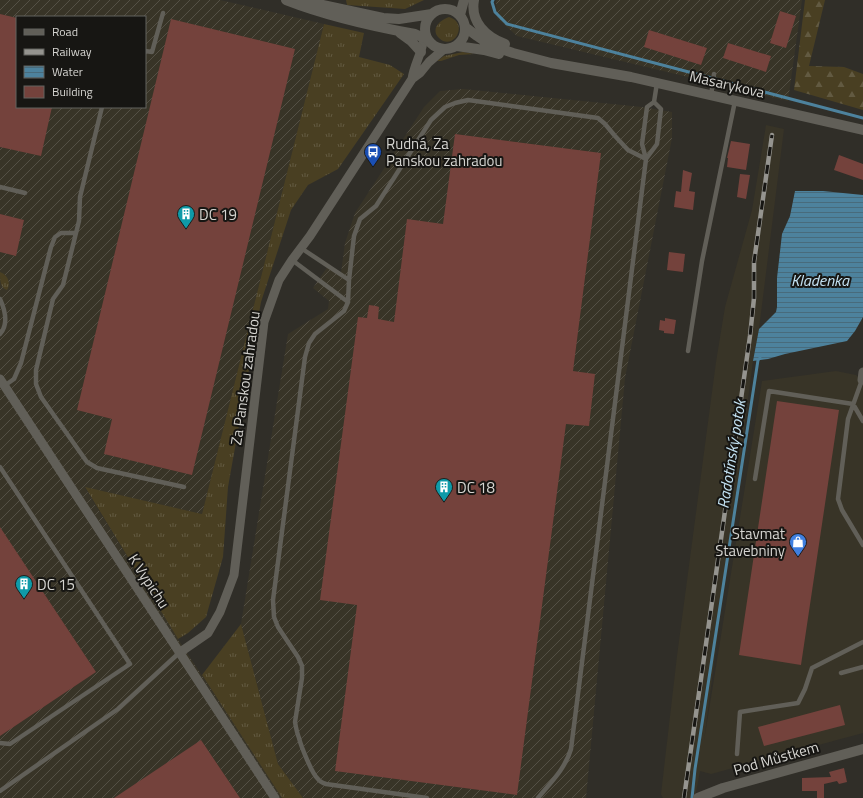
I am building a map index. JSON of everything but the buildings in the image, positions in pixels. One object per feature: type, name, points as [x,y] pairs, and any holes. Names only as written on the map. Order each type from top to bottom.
[{"type":"main road","points":[[286,0],[306,8],[354,21],[415,34],[425,38],[434,46],[444,49],[457,46],[464,38],[464,23],[460,15],[452,10],[447,9],[399,19],[383,18],[300,0]]},
{"type":"main road","points":[[425,38],[425,25],[427,19],[448,0]]},
{"type":"main road","points":[[460,15],[464,0]]},
{"type":"main road","points":[[474,0],[474,17],[482,29],[494,39],[520,50],[545,55],[584,69]]},
{"type":"main road","name":"Masarykova","points":[[465,27],[484,41],[496,47],[551,63],[657,83],[863,130]]},
{"type":"main road","points":[[396,30],[411,40],[421,52]]},
{"type":"main road","name":"Masarykova","points":[[457,46],[484,50],[541,66],[584,69]]},
{"type":"main road","name":"Pod Můstkem","points":[[698,798],[724,788],[863,749]]},
{"type":"street","name":"Za Panskou zahradou","points":[[412,79],[425,38]]},
{"type":"street","name":"Za Panskou zahradou","points":[[179,653],[208,633],[220,612],[234,575],[264,322],[280,280],[412,79],[444,49]]},
{"type":"street","name":"K Vypichu","points":[[2,382],[275,798]]},
{"type":"lane","points":[[146,51],[152,52],[163,13]]},
{"type":"lane","points":[[711,96],[714,75]]},
{"type":"lane","points":[[538,798],[561,770],[568,759],[571,749],[646,159],[642,144],[647,107],[654,102],[657,83]]},
{"type":"lane","points":[[427,798],[326,784],[317,779],[298,738],[296,722],[302,678],[302,666],[298,656],[278,627],[274,617],[273,600],[305,357],[309,343],[315,334],[344,311],[348,302],[354,236],[360,219],[376,206],[431,120],[445,107],[468,100],[598,118],[606,124],[628,150],[646,159]]},
{"type":"lane","points":[[688,351],[702,261],[735,101]]},
{"type":"lane","points":[[646,159],[657,144],[660,108],[654,102]]},
{"type":"lane","points":[[102,108],[80,197],[79,221],[63,285],[53,298],[36,370],[36,384],[42,397],[87,462],[97,468],[184,487]]},
{"type":"lane","points":[[0,187],[25,193]]},
{"type":"lane","points":[[2,382],[14,379],[22,363],[51,247],[55,237],[61,233],[76,233]]},
{"type":"lane","points":[[301,248],[349,280]]},
{"type":"lane","points":[[292,260],[348,302]]},
{"type":"lane","points":[[0,300],[4,311],[5,325],[4,330],[0,334]]},
{"type":"lane","points":[[862,376],[848,419],[838,499],[842,510],[863,545]]},
{"type":"lane","points":[[755,478],[769,391],[853,404],[863,420]]},
{"type":"lane","points":[[0,467],[130,664],[10,744],[0,743]]},
{"type":"lane","points":[[737,754],[740,712],[798,703],[805,689],[812,668],[863,642]]},
{"type":"lane","points":[[0,791],[118,709],[179,653]]},
{"type":"lane","points":[[841,673],[863,667]]},
{"type":"shaded area","points":[[0,0],[220,0],[324,24],[202,514],[85,488],[178,639],[282,798],[0,798]]},
{"type":"shaded area","points":[[496,0],[802,0],[788,101],[517,36],[497,18]]},
{"type":"shaded area","points":[[463,89],[642,107],[672,112],[672,138],[625,378],[586,798],[303,798],[278,764],[241,624],[288,334],[328,309],[329,301],[313,288],[328,266],[341,273],[345,243],[355,213],[424,107],[440,91]]},
{"type":"shaded area","name":"Stavmat Stavebniny","points":[[766,125],[784,129],[704,741],[762,381],[836,371],[856,375],[863,382],[863,733],[711,774],[700,771],[695,798],[663,798],[661,794],[677,656],[716,362],[725,307],[752,210]]},
{"type":"green space","points":[[346,0],[424,0],[405,9],[347,5]]},
{"type":"green space","points":[[805,0],[825,0],[809,66],[844,67],[863,74],[863,110],[794,90]]},
{"type":"green space","points":[[449,17],[455,20],[459,30],[454,39],[444,41],[436,35],[436,28],[442,20]]},
{"type":"green space","points":[[324,24],[364,33],[359,57],[390,65],[404,74],[338,169],[308,185],[291,210],[261,302],[228,487],[223,557],[206,617],[188,633],[178,639],[85,487],[202,514]]},
{"type":"green space","points":[[463,52],[474,54],[459,55],[437,61],[444,56]]},
{"type":"green space","points":[[0,272],[5,275],[8,280],[9,285],[7,290],[3,287],[0,280]]},
{"type":"green space","points":[[241,624],[278,764],[303,798],[282,798],[202,675]]},
{"type":"water","name":"Kladenka","points":[[795,191],[823,191],[863,195],[863,317],[847,341],[753,361],[759,329],[776,312],[777,278],[782,234],[790,216]]},
{"type":"waterway","points":[[493,0],[492,2],[495,12],[507,24],[863,118]]},
{"type":"waterway","name":"Radotínský potok","points":[[692,798],[695,769],[758,360],[760,358]]},
{"type":"railway","points":[[684,798],[750,336],[754,298],[754,262],[772,135]]},
{"type":"place","name":"Rudná, Za Panskou zahradou","points":[[373,167]]},
{"type":"place","name":"DC 19","points":[[186,229]]},
{"type":"place","name":"DC 18","points":[[444,502]]},
{"type":"place","name":"Stavmat Stavebniny","points":[[798,557]]},
{"type":"place","name":"DC 15","points":[[24,599]]}]
